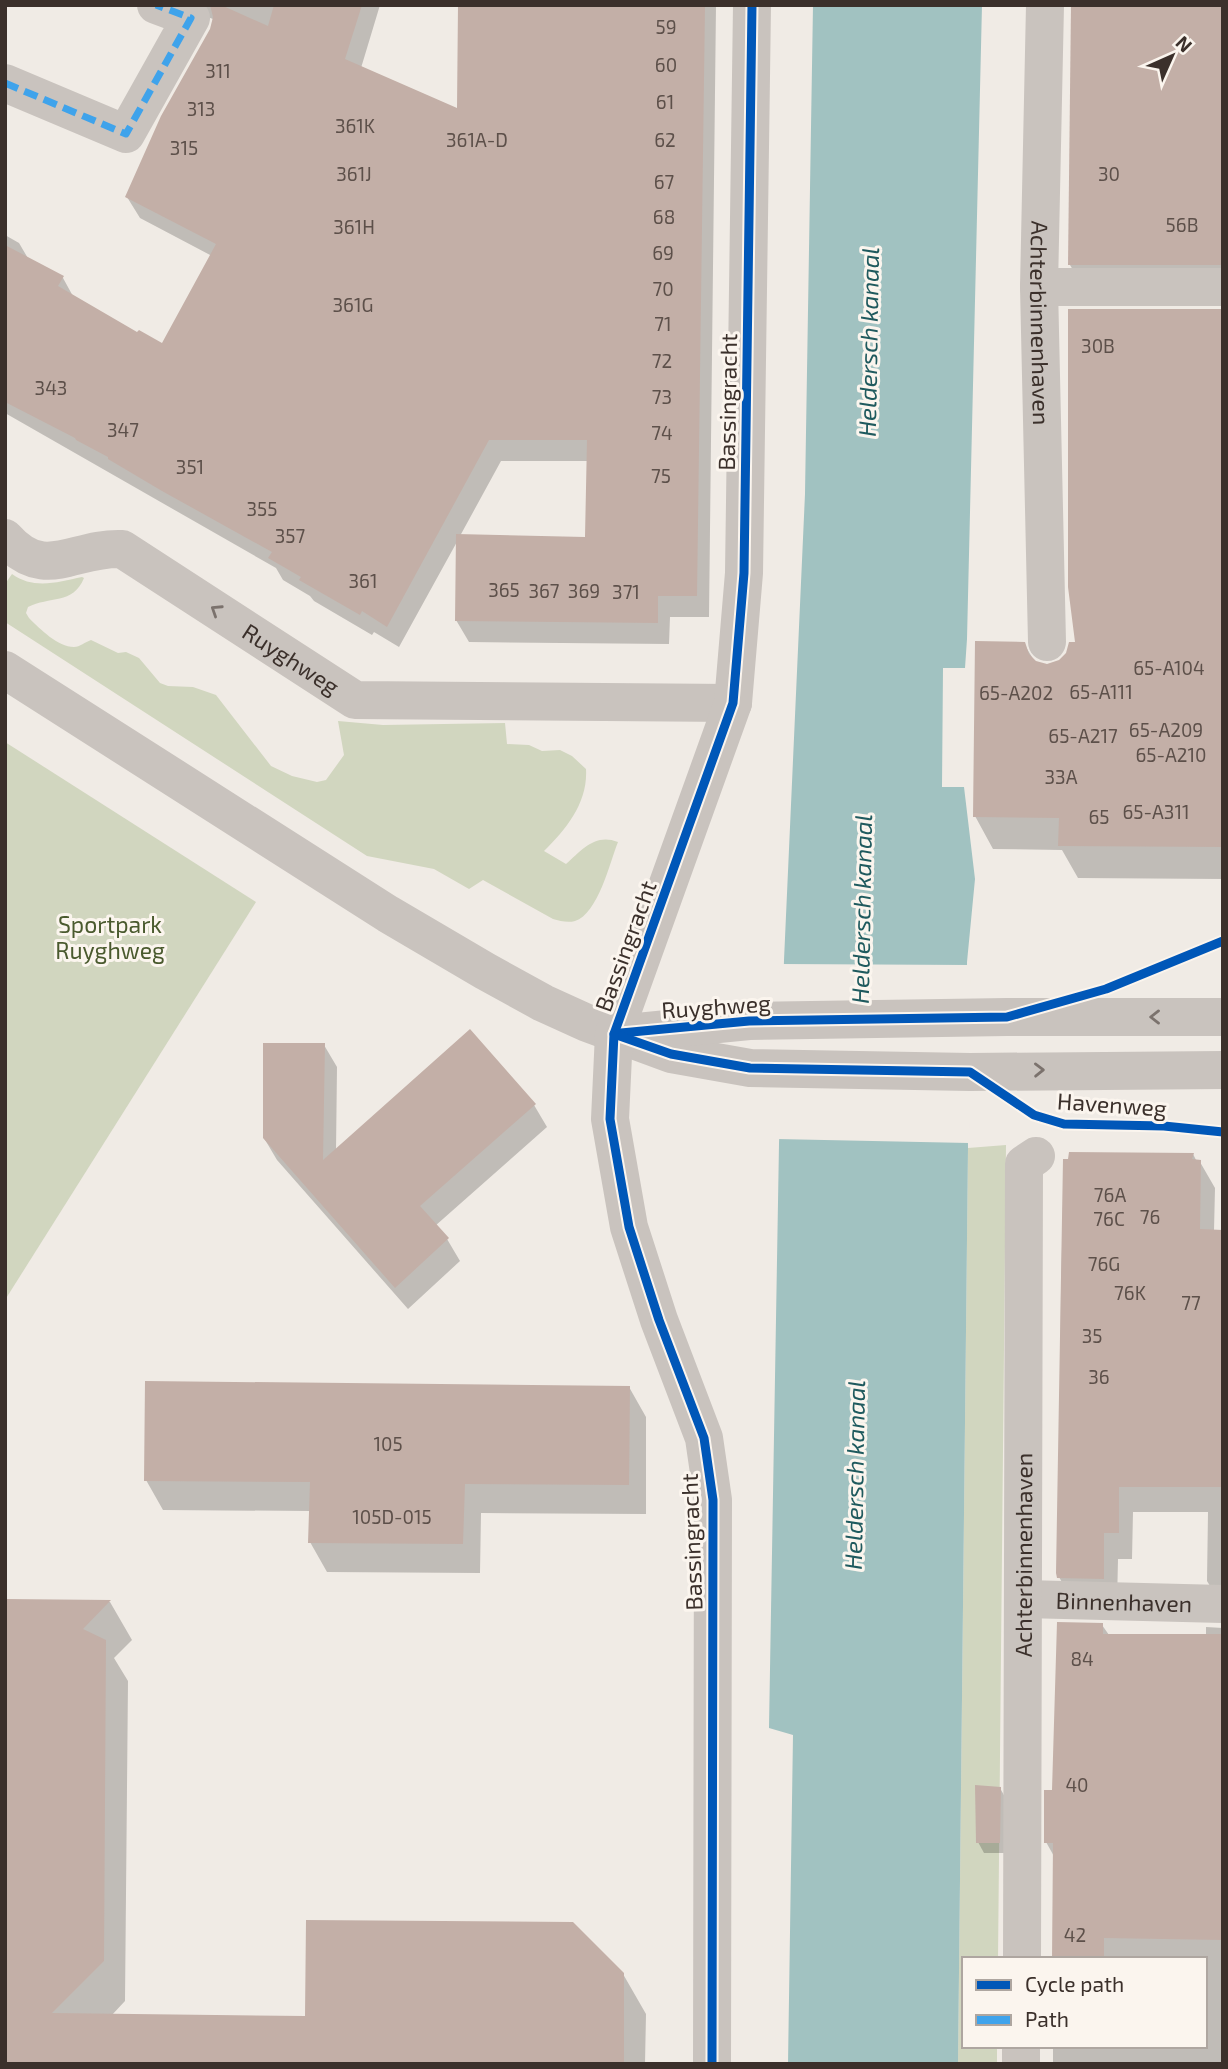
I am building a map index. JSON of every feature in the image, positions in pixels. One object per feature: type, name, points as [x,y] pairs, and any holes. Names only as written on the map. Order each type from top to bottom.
[{"type":"street","points":[[5,83],[126,134],[191,18],[156,5]]},
{"type":"street","name":"Bassingracht","points":[[712,2064],[713,1500],[704,1438],[659,1320],[629,1227],[610,1119],[614,1034],[733,703],[744,573],[752,5]]},
{"type":"street","name":"Achterbinnenhaven","points":[[1045,5],[1039,288],[1047,642]]},
{"type":"street","points":[[1039,288],[1223,287]]},
{"type":"street","name":"Ruyghweg","points":[[5,538],[27,558],[43,562],[122,549],[355,700],[733,703]]},
{"type":"street","name":"Ruyghweg","points":[[5,670],[388,914],[543,1003],[614,1034],[671,1054],[750,1068],[970,1072]]},
{"type":"street","name":"Ruyghweg","points":[[614,1034],[749,1021],[1223,1017]]},
{"type":"street","name":"Havenweg","points":[[970,1072],[1223,1069]]},
{"type":"street","name":"Achterbinnenhaven","points":[[1022,1957],[1024,1164],[1036,1156]]},
{"type":"street","name":"Binnenhaven","points":[[1024,1599],[1223,1604]]},
{"type":"green space","points":[[12,574],[37,583],[84,578],[79,587],[67,596],[28,607],[26,613],[29,618],[62,644],[76,647],[91,640],[118,653],[126,652],[139,658],[160,683],[193,687],[216,695],[271,766],[292,776],[317,782],[326,780],[344,755],[338,721],[383,725],[505,723],[507,744],[529,745],[542,751],[560,750],[572,756],[586,769],[584,793],[568,824],[544,851],[566,864],[596,841],[618,842],[597,898],[583,916],[572,922],[561,921],[483,880],[469,889],[434,869],[367,856],[5,622],[5,584]]},
{"type":"green space","name":"Sportpark Ruyghweg","points":[[5,742],[256,902],[5,1300]]},
{"type":"green space","points":[[1006,1145],[998,1957],[962,1957],[962,2048],[997,2048],[997,2064],[958,2064],[968,1148]]},
{"type":"water","name":"Heldersch kanaal","points":[[813,5],[982,5],[967,639],[965,668],[943,668],[942,787],[964,787],[975,879],[967,962],[968,1148],[958,2064],[788,2064],[793,1735],[769,1728],[779,1144],[784,960],[805,494]]},
{"type":"pier","points":[[780,964],[971,965],[969,1143],[776,1139]]},
{"type":"building","points":[[210,5],[221,5],[268,26],[274,5],[362,5],[345,59],[457,108],[458,5],[705,5],[697,596],[658,596],[658,623],[455,621],[456,534],[585,537],[587,440],[489,440],[387,627],[362,611],[360,615],[299,580],[301,577],[268,558],[272,552],[162,491],[75,438],[5,402],[5,245],[64,276],[58,286],[137,332],[139,330],[162,343],[216,244],[125,197],[161,116],[210,29],[213,17]]},
{"type":"building","points":[[1071,5],[1223,5],[1223,265],[1068,265]]},
{"type":"building","points":[[1068,309],[1223,309],[1223,847],[1058,846],[1059,818],[973,817],[975,641],[1025,642],[1029,654],[1036,661],[1047,664],[1059,660],[1066,653],[1069,642],[1075,642],[1068,587]]},
{"type":"building","points":[[470,1029],[536,1104],[420,1206],[449,1238],[395,1288],[263,1138],[263,1043],[325,1043],[323,1160]]},
{"type":"building","points":[[1069,1152],[1194,1153],[1192,1159],[1201,1160],[1200,1229],[1223,1230],[1223,1487],[1119,1487],[1119,1533],[1104,1533],[1104,1579],[1057,1578],[1056,1573],[1063,1159],[1068,1159]]},
{"type":"building","points":[[145,1381],[630,1386],[629,1485],[465,1484],[463,1544],[308,1543],[310,1482],[144,1481]]},
{"type":"building","points":[[5,1599],[111,1600],[83,1629],[106,1640],[104,1961],[52,2013],[305,2016],[306,1920],[573,1922],[624,1973],[624,2064],[5,2064]]},
{"type":"building","points":[[1057,1622],[1103,1623],[1103,1634],[1223,1634],[1223,1940],[1104,1938],[1104,1957],[1052,1957],[1053,1843],[1044,1843],[1044,1790],[1052,1790]]},
{"type":"building","points":[[975,1785],[1001,1787],[1000,1843],[976,1843]]},
{"type":"marked path","points":[[5,83],[126,134],[191,18],[156,5]]},
{"type":"cycle path","points":[[712,2064],[713,1500],[704,1438],[659,1320],[629,1227],[610,1119],[614,1034],[733,703],[744,573],[752,5]]},
{"type":"cycle path","points":[[621,1033],[749,1021],[1007,1017],[1106,989],[1223,941]]},
{"type":"cycle path","points":[[614,1034],[671,1054],[750,1068],[970,1072],[1034,1115],[1064,1124],[1164,1126],[1223,1132]]}]
